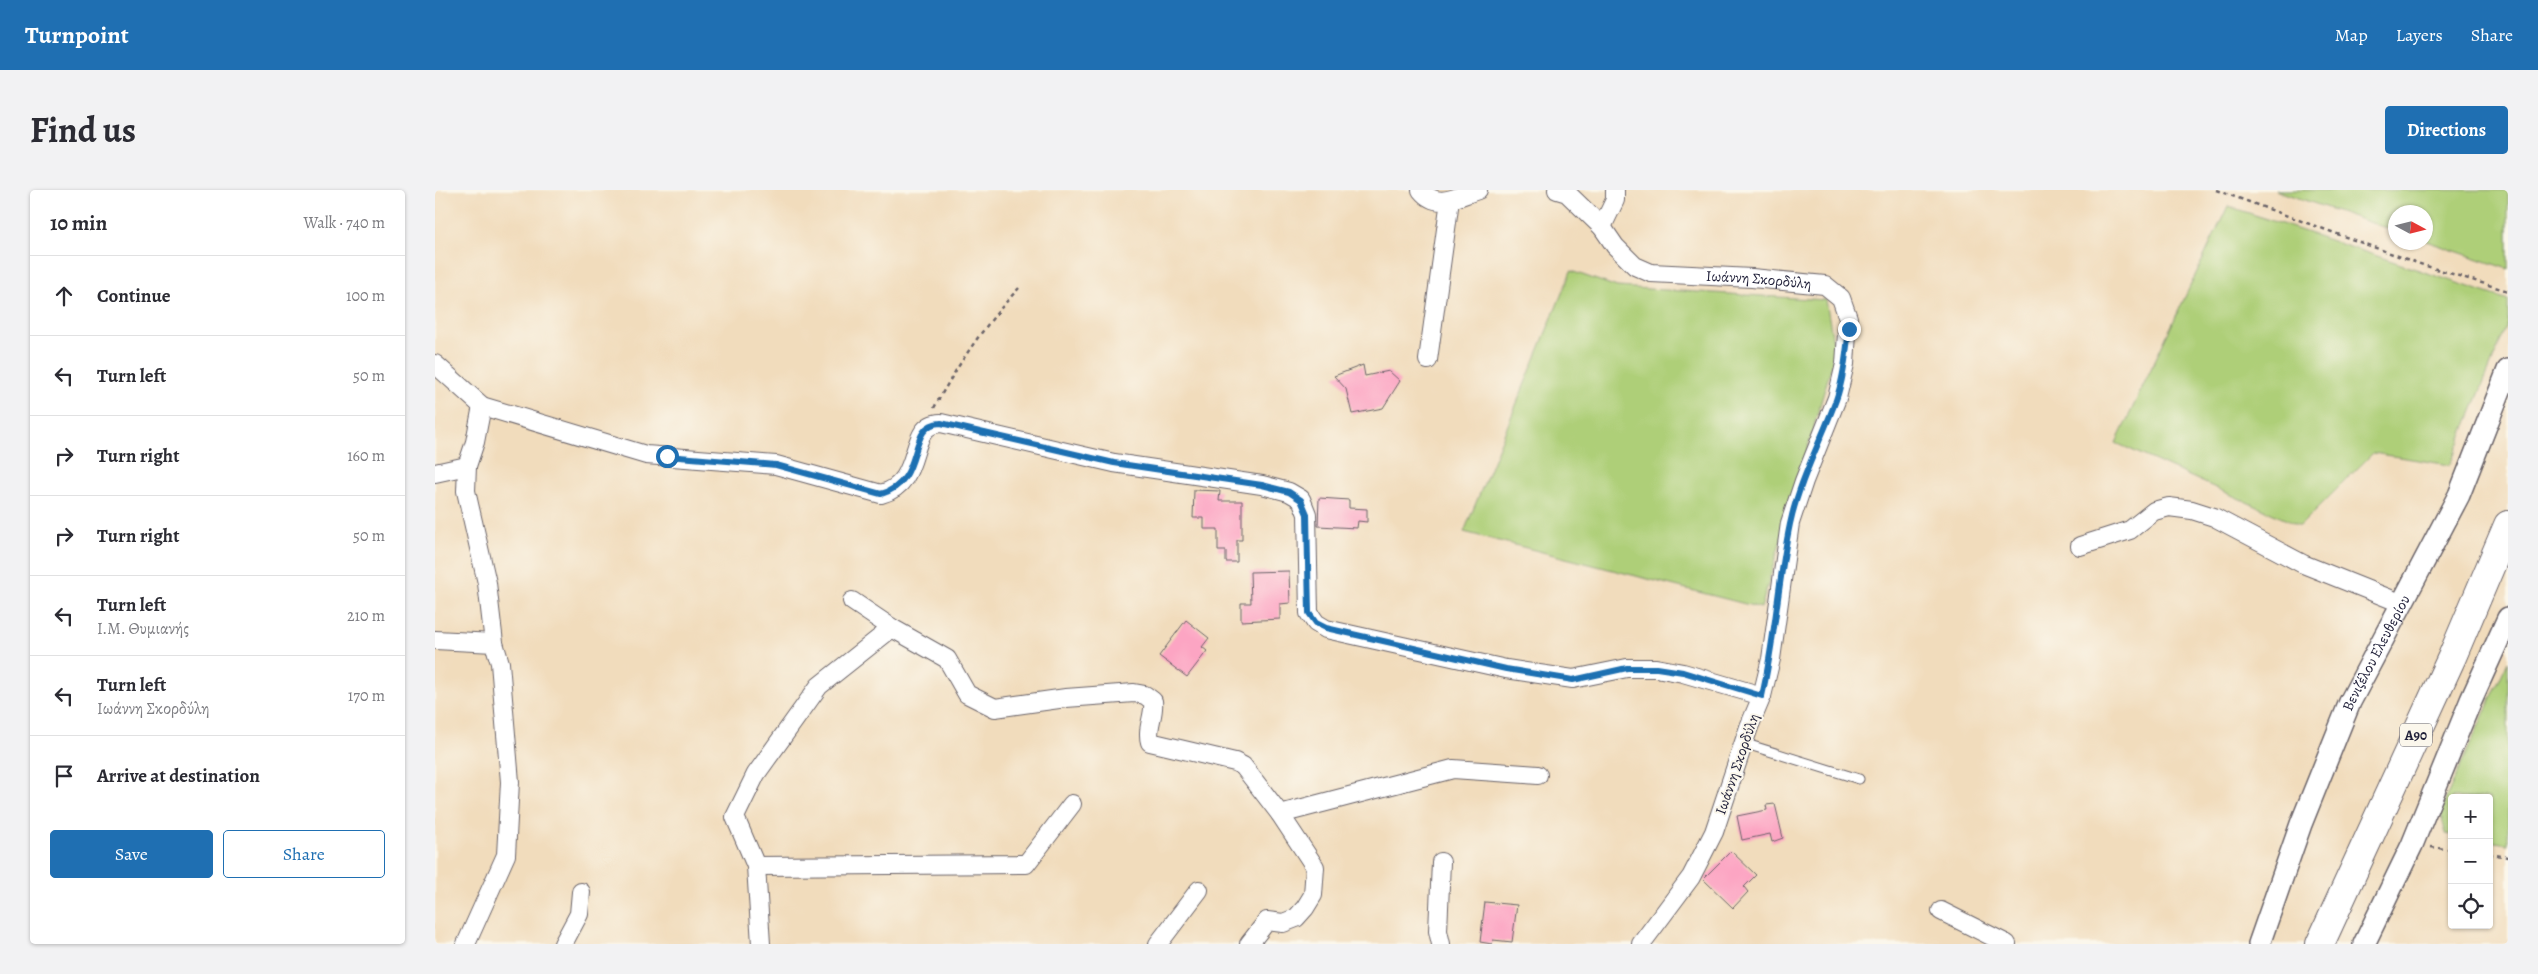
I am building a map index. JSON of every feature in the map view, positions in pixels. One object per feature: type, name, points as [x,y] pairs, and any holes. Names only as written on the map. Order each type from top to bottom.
[{"type":"highway","name":"Α90","points":[[2320,944],[2452,657],[2508,525]]},
{"type":"street","points":[[1421,190],[1427,197],[1438,202],[1450,200],[1478,190]]},
{"type":"street","name":"Ιωάννη Σκορδύλη","points":[[1557,190],[1567,193],[1602,227],[1615,246],[1635,266],[1651,273],[1751,278],[1825,285],[1841,298],[1849,318],[1845,364],[1837,398],[1804,481],[1790,523],[1771,659],[1762,696],[1743,743],[1714,832],[1691,877],[1641,944]]},
{"type":"street","points":[[1602,227],[1615,200],[1615,190]]},
{"type":"street","points":[[1428,360],[1450,200]]},
{"type":"street","points":[[435,364],[482,406],[515,418],[646,455],[776,465],[881,494],[900,485],[908,474],[923,429],[932,423],[941,423],[1114,463],[1262,485],[1289,492],[1301,500],[1307,514],[1309,613],[1316,623],[1326,628],[1506,669],[1573,680],[1627,668],[1657,668],[1683,672],[1762,696]]},
{"type":"street","name":"Βενιζέλου Ελευθερίου","points":[[2259,944],[2301,824],[2350,702],[2459,494],[2508,370]]},
{"type":"street","points":[[465,944],[506,855],[510,782],[500,663],[494,643],[487,583],[467,490],[467,466],[475,442],[482,406]]},
{"type":"street","points":[[435,473],[467,466]]},
{"type":"street","points":[[2080,546],[2129,530],[2154,511],[2169,507],[2192,510],[2214,517],[2303,564],[2403,604]]},
{"type":"street","points":[[852,601],[892,628],[947,658],[967,694],[995,708],[1066,698],[1134,693],[1145,695],[1153,701],[1154,708],[1149,727],[1150,742],[1235,762],[1250,774],[1280,814],[1315,867],[1313,895],[1296,918],[1283,923],[1267,921],[1249,944]]},
{"type":"street","points":[[2364,944],[2412,845],[2471,700],[2508,618]]},
{"type":"street","points":[[761,944],[756,866],[735,817],[756,774],[819,686],[892,628]]},
{"type":"street","points":[[435,640],[494,643]]},
{"type":"street","points":[[1280,814],[1453,768],[1538,775]]},
{"type":"street","points":[[756,866],[1026,864],[1072,804]]},
{"type":"street","points":[[1441,862],[1438,931],[1441,944]]},
{"type":"street","points":[[1158,944],[1199,890]]},
{"type":"street","points":[[563,944],[579,914],[581,892]]},
{"type":"street","points":[[1941,911],[2007,944]]},
{"type":"lane","points":[[1743,743],[1859,778]]},
{"type":"path","points":[[2216,190],[2423,265],[2508,291]]},
{"type":"path","points":[[923,429],[955,368],[997,312],[1019,288]]},
{"type":"path","points":[[2493,854],[2508,856]]},
{"type":"green space","points":[[2275,190],[2508,190],[2508,269],[2433,243],[2433,205],[2388,205],[2388,229]]},
{"type":"green space","points":[[2228,206],[2508,300],[2508,323],[2450,465],[2373,453],[2300,526],[2116,443]]},
{"type":"green space","points":[[1571,271],[1617,287],[1826,300],[1835,354],[1761,608],[1464,532]]},
{"type":"green space","points":[[2508,661],[2508,844],[2493,842],[2493,794],[2448,794],[2448,834],[2446,834],[2440,811]]},
{"type":"building","points":[[1363,365],[1365,376],[1389,371],[1400,381],[1383,408],[1352,414],[1346,389],[1334,376]]},
{"type":"building","points":[[1194,490],[1220,491],[1219,501],[1242,501],[1242,540],[1237,540],[1237,562],[1226,562],[1226,551],[1218,551],[1218,529],[1204,529],[1204,518],[1193,518]]},
{"type":"building","points":[[1319,498],[1349,500],[1349,508],[1367,509],[1367,522],[1358,521],[1357,528],[1318,526]]},
{"type":"building","points":[[1289,571],[1290,603],[1280,604],[1280,619],[1241,621],[1241,603],[1251,603],[1250,572]]},
{"type":"building","points":[[1186,620],[1209,638],[1202,647],[1207,651],[1187,677],[1159,656]]},
{"type":"building","points":[[1775,804],[1783,838],[1772,842],[1770,834],[1742,840],[1737,816],[1767,810],[1766,805]]},
{"type":"building","points":[[1731,851],[1756,875],[1744,887],[1748,892],[1733,908],[1703,879]]},
{"type":"building","points":[[1485,902],[1517,905],[1512,942],[1493,940],[1492,944],[1480,942]]},
{"type":"route","points":[[667,456],[776,465],[871,493],[881,494],[890,492],[900,485],[908,474],[923,429],[932,423],[941,423],[1114,463],[1262,485],[1289,492],[1301,500],[1307,514],[1309,613],[1312,619],[1321,626],[1506,669],[1573,680],[1627,668],[1657,668],[1683,672],[1762,696],[1771,659],[1790,523],[1804,481],[1837,398],[1845,364],[1849,329]]}]
